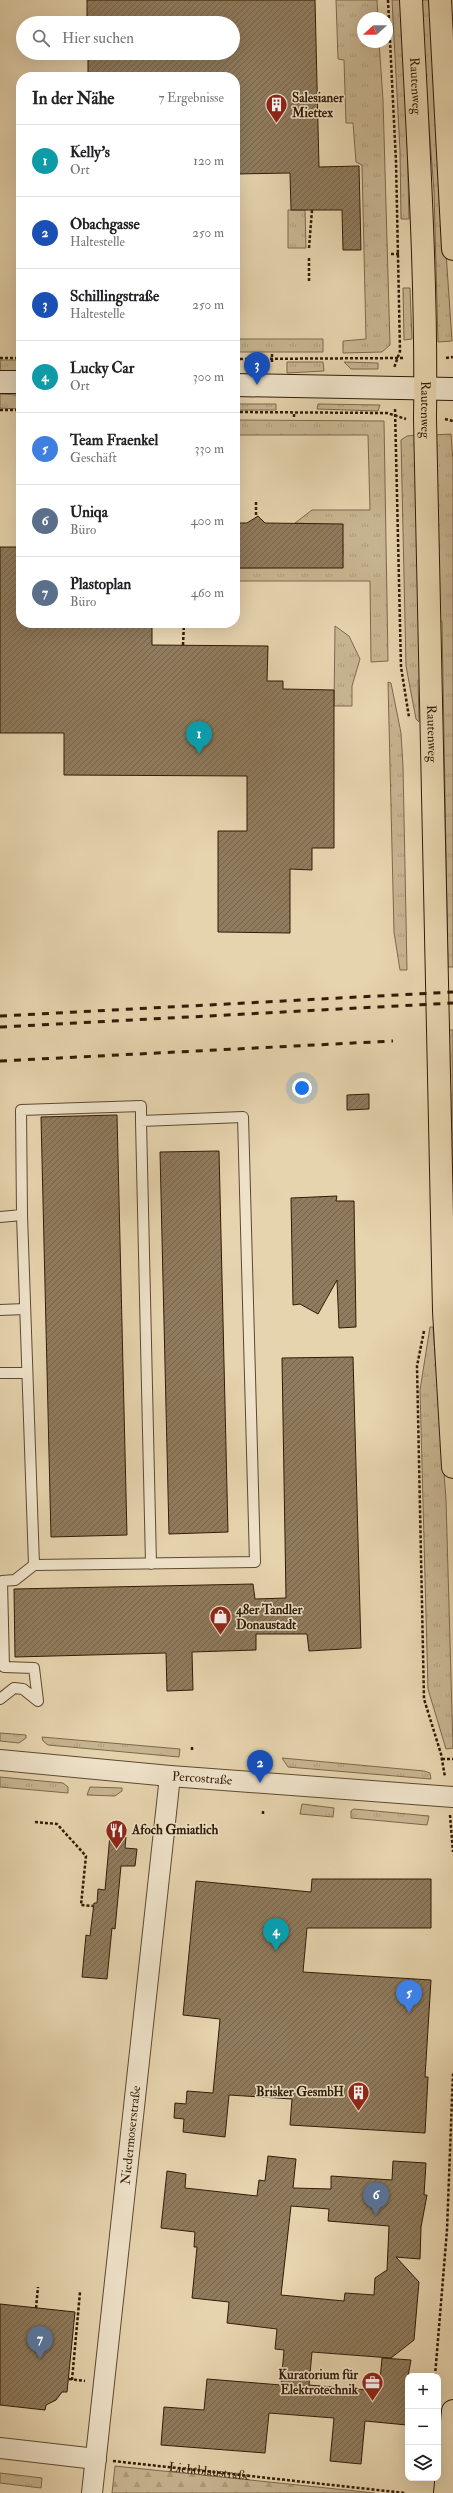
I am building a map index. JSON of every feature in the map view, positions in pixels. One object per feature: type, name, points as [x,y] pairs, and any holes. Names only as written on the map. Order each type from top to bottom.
[{"type":"main road","name":"Rautenweg","points":[[411,0],[418,143],[425,388],[444,1311],[453,1467]]},
{"type":"main road","points":[[440,0],[453,249]]},
{"type":"main road","points":[[445,2493],[453,2411]]},
{"type":"street","points":[[0,382],[16,382]]},
{"type":"street","points":[[240,385],[453,389]]},
{"type":"street","name":"Percostraße","points":[[0,1760],[170,1776],[453,1797]]},
{"type":"street","name":"Niedermoserstraße","points":[[92,2493],[102,2460],[170,1776]]},
{"type":"street","points":[[0,2448],[102,2460]]},
{"type":"lane","points":[[34,1565],[22,1215],[21,1110],[141,1106],[151,1564]]},
{"type":"lane","points":[[0,1699],[14,1688],[23,1689],[38,1701],[34,1668],[4,1667],[2,1581],[15,1580],[34,1565],[255,1562],[243,1117],[141,1121]]},
{"type":"lane","points":[[0,1217],[22,1215]]},
{"type":"lane","points":[[0,1310],[25,1309]]},
{"type":"lane","points":[[0,1373],[27,1373]]},
{"type":"path","points":[[388,0],[400,254],[400,351],[394,368]]},
{"type":"path","points":[[309,248],[312,210]]},
{"type":"path","points":[[391,254],[400,254]]},
{"type":"path","points":[[309,258],[309,283]]},
{"type":"path","points":[[272,354],[272,360]]},
{"type":"path","points":[[0,358],[16,358]]},
{"type":"path","points":[[240,359],[406,358]]},
{"type":"path","points":[[395,404],[401,667],[410,722]]},
{"type":"path","points":[[0,410],[16,410]]},
{"type":"path","points":[[240,412],[387,413],[395,415]]},
{"type":"path","points":[[294,412],[294,417]]},
{"type":"path","points":[[256,502],[256,517]]},
{"type":"path","points":[[183,645],[184,628]]},
{"type":"path","points":[[425,1324],[417,1366],[424,1699],[442,1759],[444,1773]]},
{"type":"path","points":[[442,1759],[453,1759]]},
{"type":"path","points":[[450,1821],[453,1852]]},
{"type":"path","points":[[35,1822],[57,1824],[86,1856],[82,1905],[93,1906]]},
{"type":"path","points":[[435,2373],[447,2230],[453,2073]]},
{"type":"path","points":[[36,2308],[38,2287]]},
{"type":"path","points":[[80,2292],[70,2380],[85,2381]]},
{"type":"path","name":"Lichtblaustraße","points":[[102,2460],[405,2493]]},
{"type":"green space","points":[[336,0],[377,0],[378,12],[357,12],[357,48],[379,48],[383,100],[390,345],[382,352],[343,353],[343,341],[366,339],[362,165],[356,162],[353,123],[346,123],[344,60],[338,59]]},
{"type":"green space","points":[[392,0],[400,0],[405,57],[409,219],[401,219],[400,151]]},
{"type":"green space","points":[[419,0],[429,0],[452,341],[438,342],[434,191]]},
{"type":"green space","points":[[288,210],[305,210],[306,248],[288,248]]},
{"type":"green space","points":[[403,288],[410,288],[412,339],[404,340]]},
{"type":"green space","points":[[240,339],[323,339],[323,352],[240,352]]},
{"type":"green space","points":[[0,360],[16,360],[16,373],[1,372]]},
{"type":"green space","points":[[287,362],[323,362],[324,371],[287,373]]},
{"type":"green space","points":[[344,362],[378,363],[378,369],[351,369]]},
{"type":"green space","points":[[0,394],[16,395],[16,409],[0,408]]},
{"type":"green space","points":[[240,404],[276,404],[276,410],[240,410]]},
{"type":"green space","points":[[318,404],[380,405],[378,411],[317,409]]},
{"type":"green space","points":[[240,420],[384,421],[388,661],[371,662],[370,581],[240,581],[240,568],[341,567],[343,554],[342,525],[295,523],[312,510],[370,510],[368,435],[240,435]]},
{"type":"green space","points":[[451,434],[453,461],[453,967],[448,967],[442,621],[438,621],[434,435]]},
{"type":"green space","points":[[416,435],[421,680],[418,680],[419,722],[416,719],[406,666],[401,440],[407,436]]},
{"type":"green space","points":[[335,626],[349,636],[360,659],[352,686],[352,706],[334,706]]},
{"type":"green space","points":[[388,682],[391,683],[401,733],[407,970],[400,970],[394,932]]},
{"type":"green space","points":[[449,1030],[453,1030],[453,1187]]},
{"type":"green space","points":[[430,1327],[433,1327],[446,1499],[453,1748],[446,1749],[428,1689],[420,1390]]},
{"type":"green space","points":[[0,1733],[26,1735],[26,1738],[19,1743],[0,1741]]},
{"type":"green space","points":[[42,1737],[180,1749],[179,1757],[48,1745],[43,1741]]},
{"type":"green space","points":[[282,1758],[424,1771],[430,1773],[431,1779],[288,1767]]},
{"type":"green space","points":[[0,1777],[63,1783],[68,1787],[68,1793],[0,1787]]},
{"type":"green space","points":[[90,1787],[122,1788],[122,1791],[115,1796],[87,1795]]},
{"type":"green space","points":[[302,1804],[334,1808],[333,1817],[300,1814]]},
{"type":"green space","points":[[354,1809],[429,1816],[427,1825],[351,1818],[351,1811]]},
{"type":"green space","points":[[115,2466],[375,2493],[112,2493]]},
{"type":"green space","points":[[0,2473],[42,2478],[41,2488],[0,2483]]},
{"type":"building","name":"Salesianer Miettex","points":[[87,0],[315,0],[319,167],[359,166],[361,250],[343,250],[342,210],[291,210],[290,173],[240,174],[240,72],[88,72],[88,60],[240,60],[240,16],[87,16]]},
{"type":"building","points":[[258,516],[265,523],[343,524],[343,568],[240,568],[240,523],[247,523]]},
{"type":"building","points":[[0,547],[16,547],[16,628],[152,628],[152,645],[268,646],[267,681],[283,681],[283,689],[334,690],[334,848],[312,848],[312,870],[290,869],[290,933],[218,932],[218,831],[247,831],[247,776],[64,775],[64,733],[0,733]]},
{"type":"building","points":[[369,1094],[369,1109],[347,1110],[347,1095]]},
{"type":"building","points":[[117,1115],[127,1535],[51,1537],[41,1117]]},
{"type":"building","points":[[219,1151],[228,1532],[169,1534],[160,1152]]},
{"type":"building","points":[[337,1196],[336,1201],[354,1201],[356,1327],[339,1328],[337,1280],[318,1314],[300,1304],[293,1305],[291,1198]]},
{"type":"building","points":[[353,1357],[361,1648],[309,1651],[307,1634],[256,1634],[256,1650],[192,1652],[193,1690],[167,1691],[166,1653],[15,1657],[14,1589],[253,1584],[255,1599],[286,1598],[282,1358]]},
{"type":"building","points":[[110,1835],[126,1837],[125,1848],[137,1849],[135,1866],[121,1866],[115,1929],[112,1928],[107,1979],[82,1977],[86,1935],[90,1936],[94,1903],[97,1903],[98,1889],[105,1890]]},
{"type":"building","points":[[312,1879],[431,1879],[431,1928],[307,1928],[303,1972],[431,1980],[425,2077],[428,2077],[425,2133],[290,2125],[292,2099],[229,2095],[225,2137],[183,2132],[184,2119],[174,2118],[175,2103],[186,2104],[187,2091],[213,2093],[220,2019],[183,2015],[196,1881],[311,1892]]},
{"type":"building","points":[[268,2156],[296,2159],[293,2188],[331,2189],[331,2176],[392,2180],[393,2161],[426,2163],[424,2195],[427,2195],[421,2227],[420,2259],[396,2257],[419,2282],[414,2340],[391,2358],[312,2352],[309,2385],[379,2391],[382,2358],[411,2360],[409,2373],[405,2373],[405,2425],[365,2421],[361,2464],[330,2461],[334,2418],[269,2413],[265,2453],[161,2445],[164,2407],[204,2410],[207,2379],[281,2385],[284,2350],[275,2349],[277,2329],[227,2323],[229,2302],[192,2298],[197,2247],[194,2247],[195,2232],[161,2228],[167,2171],[186,2174],[185,2188],[257,2196],[259,2180],[265,2181]],"holes":[[[291,2206],[329,2209],[328,2221],[389,2226],[387,2270],[375,2278],[374,2295],[345,2293],[344,2301],[281,2295]]]},
{"type":"building","points":[[0,2304],[75,2312],[67,2392],[62,2392],[56,2400],[46,2405],[45,2410],[0,2405]]},
{"type":"railway","points":[[0,1016],[453,992]]},
{"type":"railway","points":[[0,1027],[453,1003]]},
{"type":"railway","points":[[0,1061],[393,1041]]},
{"type":"place","name":"Salesianer Miettex","points":[[277,124]]},
{"type":"place","name":"Schillingstraße","points":[[257,385]]},
{"type":"place","name":"Kelly's","points":[[199,754]]},
{"type":"place","name":"48er Tandler Donaustadt","points":[[220,1636]]},
{"type":"place","name":"Obachgasse","points":[[260,1783]]},
{"type":"place","name":"Afoch Gmiatlich","points":[[117,1850]]},
{"type":"place","name":"Lucky Car","points":[[276,1951]]},
{"type":"place","name":"Team Fraenkel","points":[[409,2013]]},
{"type":"place","name":"Brisker GesmbH","points":[[359,2112]]},
{"type":"place","name":"Uniqa","points":[[376,2215]]},
{"type":"place","name":"Plastoplan","points":[[40,2359]]},
{"type":"place","name":"Kuratorium für Elektrotechnik","points":[[373,2402]]}]
